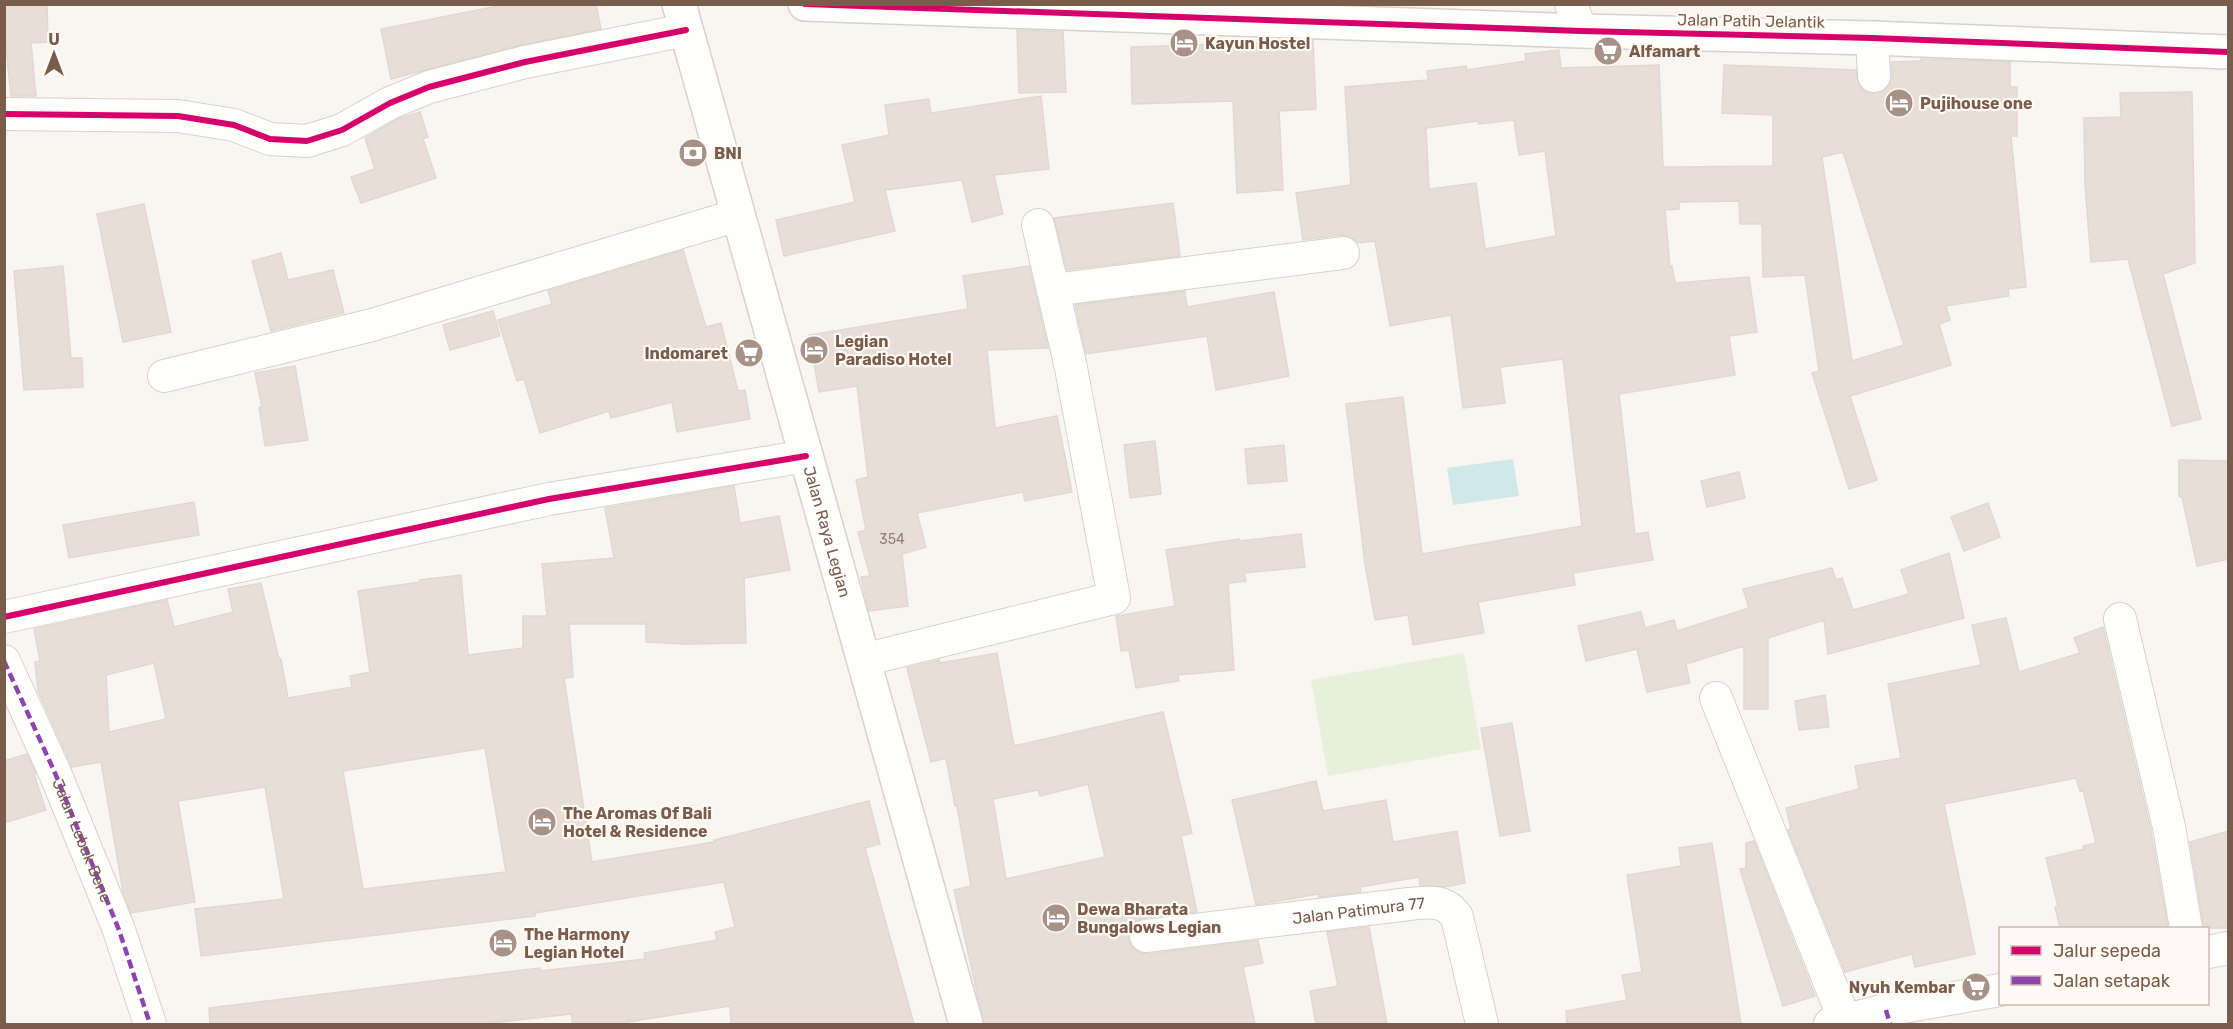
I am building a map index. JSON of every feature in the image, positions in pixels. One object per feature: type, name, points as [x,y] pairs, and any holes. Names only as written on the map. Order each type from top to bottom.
[{"type":"street","name":"Jalan Patih Jelantik","points":[[805,4],[1576,18],[1872,38],[2229,52]]},
{"type":"street","points":[[4,114],[178,116],[234,125],[270,139],[307,141],[342,130],[390,103],[429,87],[682,17]]},
{"type":"street","name":"Jalan Raya Legian","points":[[682,17],[966,1024]]},
{"type":"street","points":[[1872,38],[1874,76]]},
{"type":"street","points":[[164,376],[372,325],[738,215]]},
{"type":"street","points":[[863,660],[1114,598],[1071,368],[1038,225]]},
{"type":"street","points":[[1053,290],[1343,253]]},
{"type":"street","points":[[4,617],[549,499],[806,456]]},
{"type":"street","points":[[2120,619],[2169,827],[2186,927]]},
{"type":"street","name":"Jalan Lebak Bene","points":[[4,661],[55,773],[118,930],[150,1024]]},
{"type":"street","points":[[1716,698],[1837,1023],[1888,1018],[1999,990]]},
{"type":"street","name":"Jalan Patimura 77","points":[[1146,936],[1409,904],[1443,903],[1452,909],[1457,917],[1482,1024]]},
{"type":"street","points":[[2209,952],[2229,948]]},
{"type":"green space","points":[[1464,653],[1481,749],[1328,776],[1311,680]]},
{"type":"water","points":[[1513,459],[1519,496],[1453,505],[1447,468]]},
{"type":"building","points":[[4,4],[47,4],[48,42],[31,43],[36,96],[11,96],[4,29]]},
{"type":"building","points":[[508,4],[596,4],[601,29],[521,45],[391,79],[381,29]]},
{"type":"building","points":[[1017,30],[1063,32],[1066,92],[1019,93]]},
{"type":"building","points":[[1313,41],[1316,109],[1279,111],[1283,190],[1237,193],[1233,101],[1132,104],[1131,47]]},
{"type":"building","points":[[1559,50],[1561,68],[1659,65],[1663,167],[1773,166],[1773,115],[1722,113],[1724,65],[1856,70],[1859,86],[1865,92],[1874,94],[1890,85],[1891,62],[1921,61],[1921,59],[2010,62],[2010,87],[2017,87],[2017,136],[2011,136],[2026,287],[2008,289],[2009,296],[1946,306],[1950,320],[1939,324],[1951,365],[1850,396],[1877,480],[1849,489],[1812,373],[1819,371],[1805,275],[1763,277],[1762,224],[1740,224],[1739,201],[1679,202],[1679,209],[1665,210],[1670,267],[1672,266],[1675,283],[1749,277],[1757,332],[1729,336],[1735,375],[1619,394],[1635,534],[1648,532],[1653,560],[1573,573],[1575,585],[1478,602],[1484,633],[1413,645],[1408,615],[1375,620],[1365,564],[1346,404],[1403,397],[1422,554],[1582,526],[1563,359],[1500,367],[1505,403],[1463,408],[1451,315],[1390,326],[1375,241],[1358,243],[1350,237],[1341,235],[1303,240],[1296,193],[1351,185],[1345,87],[1428,80],[1427,71],[1466,66],[1467,70],[1526,61],[1525,54]],"holes":[[[1514,120],[1519,155],[1545,151],[1556,236],[1485,249],[1476,183],[1429,189],[1426,128],[1478,121],[1479,124]],[[1843,152],[1904,345],[1852,361],[1822,157]]]},
{"type":"building","points":[[2192,92],[2195,263],[2163,274],[2201,419],[2172,426],[2128,259],[2091,262],[2085,184],[2084,118],[2121,117],[2120,93]]},
{"type":"building","points":[[1041,96],[1049,169],[994,175],[1003,214],[972,222],[962,180],[885,190],[895,231],[784,256],[776,220],[855,202],[842,145],[889,135],[885,105],[929,99],[931,113]]},
{"type":"building","points":[[420,112],[428,137],[423,139],[436,178],[361,203],[351,177],[375,169],[365,138],[398,119]]},
{"type":"building","points":[[1173,203],[1180,256],[1067,270],[1054,218]]},
{"type":"building","points":[[144,204],[171,332],[123,342],[97,214]]},
{"type":"building","points":[[683,250],[706,327],[721,323],[738,391],[745,390],[750,419],[677,432],[672,402],[611,418],[609,411],[540,433],[524,379],[517,381],[498,320],[552,304],[548,291]]},
{"type":"building","points":[[281,253],[288,280],[333,270],[344,313],[271,331],[252,261]]},
{"type":"building","points":[[63,266],[71,358],[82,358],[83,387],[24,390],[14,271]]},
{"type":"building","points":[[1029,266],[1048,348],[987,350],[995,428],[1057,416],[1072,492],[1025,501],[1023,492],[917,513],[926,547],[902,554],[908,606],[869,611],[861,577],[870,576],[858,532],[866,530],[856,480],[868,477],[857,386],[819,392],[809,335],[968,309],[963,276]]},
{"type":"building","points":[[1185,291],[1187,307],[1274,292],[1289,376],[1216,390],[1207,336],[1086,354],[1075,305]]},
{"type":"building","points":[[493,311],[500,336],[450,350],[443,325]]},
{"type":"building","points":[[295,366],[308,440],[265,446],[259,407],[262,407],[255,373]]},
{"type":"building","points":[[1155,441],[1161,494],[1130,498],[1124,445]]},
{"type":"building","points":[[1284,445],[1287,481],[1248,484],[1245,449]]},
{"type":"building","points":[[2179,460],[2229,461],[2229,559],[2197,566],[2182,497],[2179,497]]},
{"type":"building","points":[[1739,472],[1745,498],[1707,507],[1701,481]]},
{"type":"building","points":[[734,486],[740,523],[779,516],[790,570],[744,578],[746,643],[646,642],[646,624],[569,624],[573,677],[564,678],[592,862],[714,842],[714,840],[869,801],[880,844],[865,848],[914,1024],[731,1024],[730,1006],[627,1022],[627,1024],[573,1024],[571,1014],[483,1024],[210,1024],[209,1008],[540,968],[540,971],[645,959],[644,953],[717,940],[715,932],[735,927],[724,882],[535,913],[535,916],[201,956],[195,909],[284,899],[265,787],[178,801],[195,902],[131,913],[123,892],[101,762],[72,767],[38,691],[35,662],[40,661],[34,629],[167,600],[174,627],[233,612],[228,589],[261,583],[279,659],[281,659],[288,698],[352,687],[350,676],[370,672],[358,591],[461,575],[468,655],[523,648],[523,616],[547,616],[542,564],[614,558],[605,508]],"holes":[[[154,663],[166,719],[109,732],[106,675]],[[485,748],[506,872],[363,889],[343,771]]]},
{"type":"building","points":[[194,502],[199,535],[69,558],[63,525]]},
{"type":"building","points":[[1988,503],[2000,537],[1964,551],[1951,517]]},
{"type":"building","points":[[1301,534],[1305,567],[1244,573],[1246,581],[1228,583],[1234,670],[1178,675],[1179,681],[1136,688],[1129,650],[1121,651],[1116,616],[1175,606],[1166,550],[1239,539],[1240,541]]},
{"type":"building","points":[[1949,553],[1964,618],[1828,654],[1824,620],[1768,638],[1768,709],[1744,709],[1744,646],[1686,664],[1690,683],[1647,692],[1637,649],[1586,661],[1578,626],[1641,612],[1645,628],[1674,620],[1677,631],[1749,608],[1743,589],[1832,568],[1836,580],[1842,578],[1853,610],[1909,594],[1901,570]]},
{"type":"building","points":[[2006,618],[2019,672],[2080,653],[2074,638],[2103,627],[2151,831],[2168,927],[2060,927],[2055,907],[2058,906],[2046,858],[2084,849],[2083,846],[2096,843],[2083,790],[2080,791],[2076,778],[1944,804],[1975,954],[1915,967],[1912,954],[1845,972],[1788,830],[1791,829],[1786,808],[1859,789],[1855,766],[1901,758],[1888,684],[1981,665],[1972,625]]},
{"type":"building","points":[[997,653],[1014,746],[1163,712],[1192,833],[1181,836],[1197,912],[1143,918],[1130,928],[1128,939],[1132,947],[1140,953],[1148,954],[1258,940],[1263,963],[1243,967],[1255,1024],[984,1024],[954,890],[971,886],[957,806],[955,806],[946,758],[931,762],[907,668],[939,660],[940,663]],"holes":[[[1088,784],[1105,857],[1006,879],[993,799],[1038,790],[1040,796]]]},
{"type":"building","points":[[1825,695],[1829,727],[1799,730],[1795,701]]},
{"type":"building","points":[[1512,723],[1530,831],[1500,836],[1481,728]]},
{"type":"building","points":[[27,754],[36,774],[34,774],[46,810],[4,823],[4,761]]},
{"type":"building","points":[[1316,781],[1323,811],[1386,800],[1393,842],[1457,831],[1465,883],[1444,887],[1420,885],[1419,877],[1360,887],[1361,892],[1319,897],[1319,894],[1256,905],[1232,800]]},
{"type":"building","points":[[2229,831],[2229,928],[2204,927],[2190,842]]},
{"type":"building","points":[[1754,841],[1815,996],[1783,1006],[1740,869],[1746,868],[1746,843]]},
{"type":"building","points":[[1712,843],[1741,1024],[1567,1024],[1566,1011],[1627,1000],[1622,975],[1642,972],[1627,875],[1681,866],[1679,848]]},
{"type":"building","points":[[1369,927],[1387,1024],[1316,1024],[1310,991],[1338,986],[1327,932]]},
{"type":"marked path","points":[[4,661],[55,773],[119,930],[150,1024]]},
{"type":"marked path","points":[[1886,1010],[1890,1024]]},
{"type":"cycle path","points":[[805,4],[1581,31],[1872,38],[2228,52]]},
{"type":"cycle path","points":[[4,114],[178,116],[234,125],[270,139],[307,141],[342,130],[390,103],[429,87],[525,62],[686,30]]},
{"type":"cycle path","points":[[4,617],[549,499],[806,456]]},
{"type":"place","name":"Kayun Hostel","points":[[1184,43]]},
{"type":"place","name":"Alfamart","points":[[1608,51]]},
{"type":"place","name":"Pujihouse one","points":[[1899,103]]},
{"type":"place","name":"BNI","points":[[693,153]]},
{"type":"place","name":"Legian Paradiso Hotel","points":[[814,350]]},
{"type":"place","name":"Indomaret","points":[[749,353]]},
{"type":"place","name":"The Aromas Of Bali Hotel & Residence","points":[[542,822]]},
{"type":"place","name":"Dewa Bharata Bungalows Legian","points":[[1056,918]]},
{"type":"place","name":"The Harmony Legian Hotel","points":[[503,943]]},
{"type":"place","name":"Nyuh Kembar","points":[[1976,987]]}]
